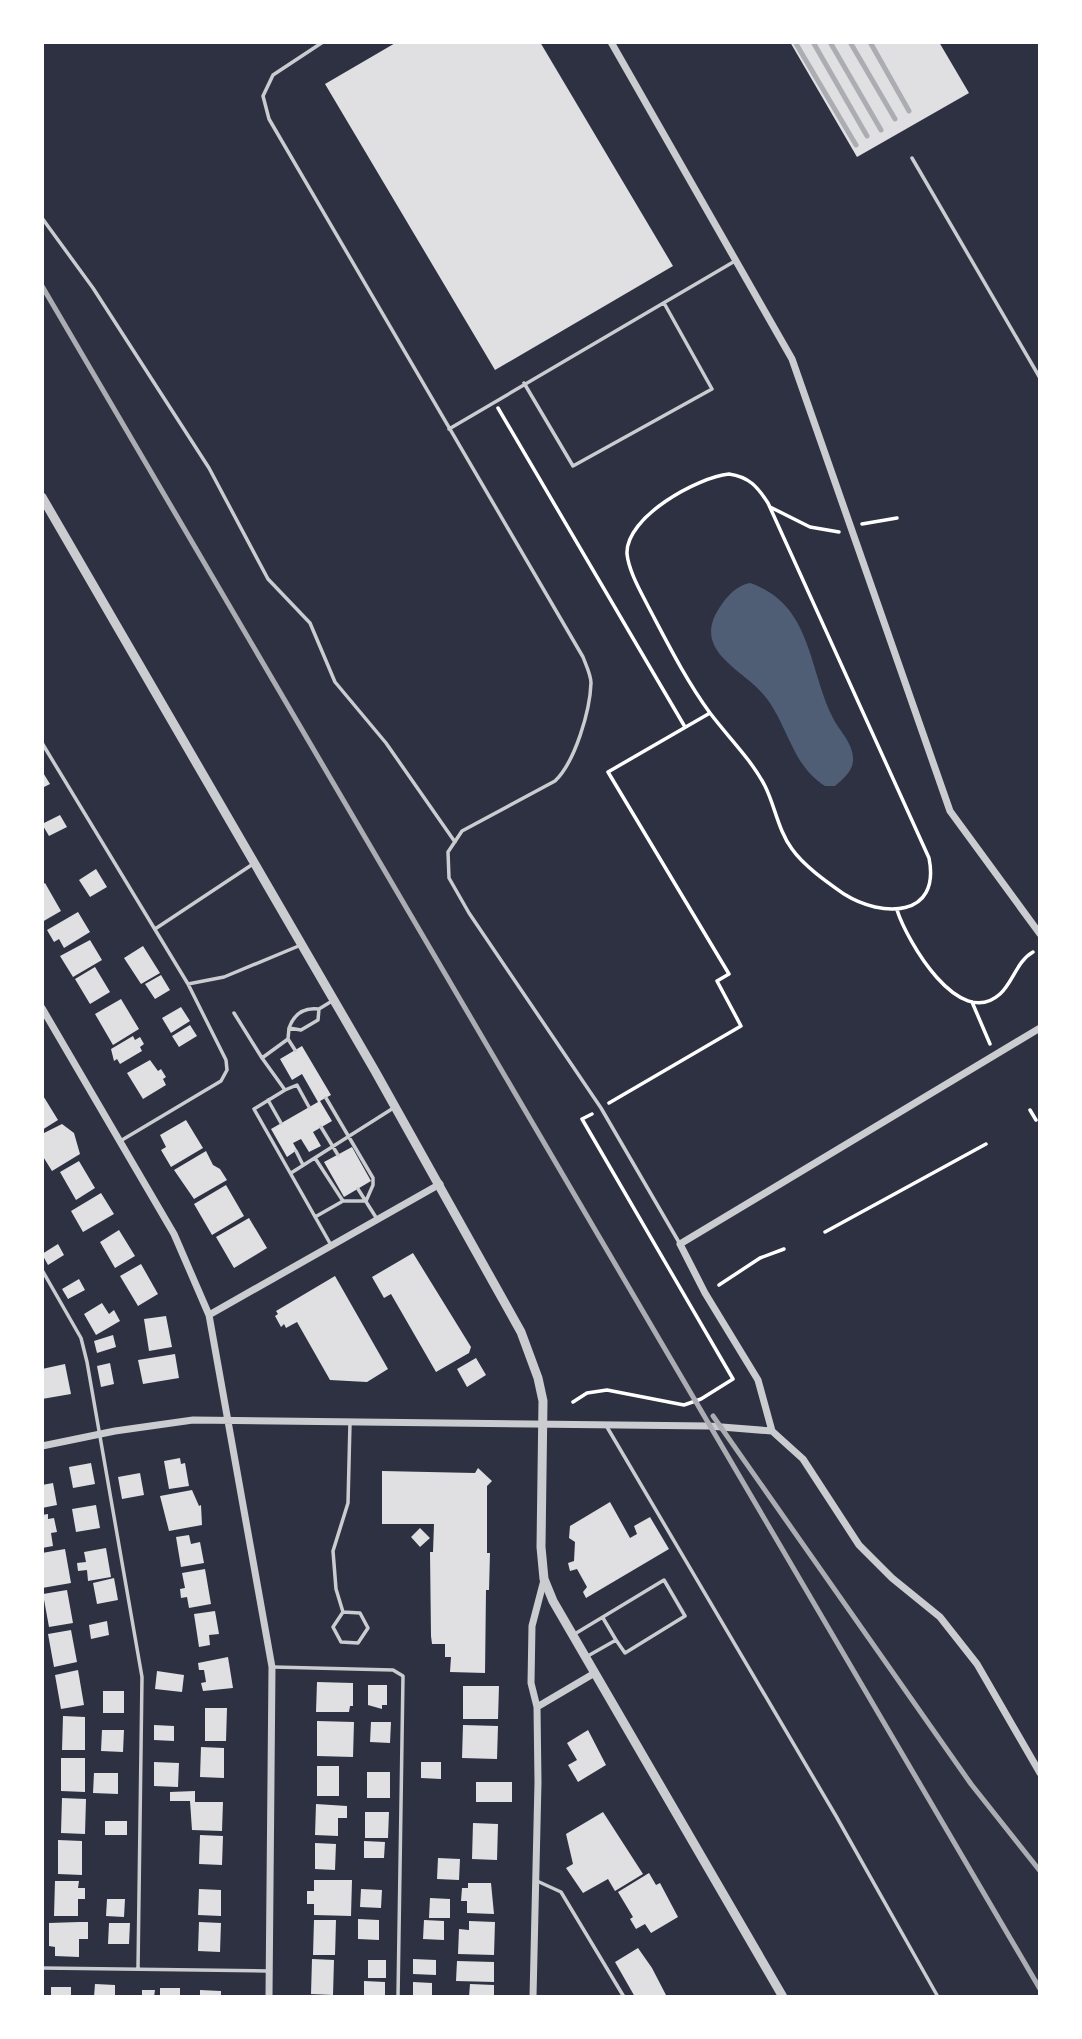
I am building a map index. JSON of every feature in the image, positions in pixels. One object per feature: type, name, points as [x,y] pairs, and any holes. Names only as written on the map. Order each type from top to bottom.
[{"type":"street","points":[[611,42],[780,334],[801,379],[950,811],[1040,934]]},
{"type":"street","points":[[42,497],[440,1184],[521,1332],[538,1378],[544,1426],[540,1511],[544,1579],[532,1626],[531,1683],[537,1707],[533,1997]]},
{"type":"street","points":[[42,1008],[174,1234],[209,1315],[225,1420],[272,1667],[269,1997]]},
{"type":"street","points":[[1040,1028],[680,1244],[705,1293],[758,1380],[772,1431],[803,1459],[859,1545],[892,1578],[940,1617],[977,1664],[1040,1773]]},
{"type":"street","points":[[209,1315],[440,1184]]},
{"type":"street","points":[[42,1446],[169,1422],[225,1420],[709,1426],[772,1431]]},
{"type":"street","points":[[544,1579],[571,1636],[782,1997]]},
{"type":"street","points":[[537,1707],[593,1674]]},
{"type":"lane","points":[[323,42],[273,75],[262,96],[269,118],[583,657],[592,681],[583,724],[565,771],[555,781],[462,831],[448,852],[449,878],[601,1108],[680,1244]]},
{"type":"lane","points":[[912,158],[1040,378]]},
{"type":"lane","points":[[42,218],[93,288],[209,468],[268,579],[310,623],[335,682],[386,743],[455,842]]},
{"type":"lane","points":[[449,429],[736,260]]},
{"type":"lane","points":[[524,383],[573,466],[712,389],[664,303]]},
{"type":"lane","points":[[42,743],[188,984],[226,1060],[227,1070],[222,1081],[120,1142]]},
{"type":"lane","points":[[155,929],[255,863]]},
{"type":"lane","points":[[188,984],[224,978],[302,945]]},
{"type":"lane","points":[[295,1050],[288,1039],[293,1017],[309,1008],[320,1009],[334,999]]},
{"type":"lane","points":[[289,1028],[301,1030],[318,1020],[320,1009]]},
{"type":"lane","points":[[234,1013],[285,1090]]},
{"type":"lane","points":[[262,1058],[288,1039]]},
{"type":"lane","points":[[309,1107],[297,1085],[254,1109],[331,1245]]},
{"type":"lane","points":[[326,1098],[373,1178],[366,1201]]},
{"type":"lane","points":[[268,1100],[281,1123]]},
{"type":"lane","points":[[290,1173],[396,1106]]},
{"type":"lane","points":[[321,1127],[338,1154]]},
{"type":"lane","points":[[296,1151],[303,1165]]},
{"type":"lane","points":[[315,1158],[343,1201]]},
{"type":"lane","points":[[358,1189],[377,1219]]},
{"type":"lane","points":[[316,1217],[343,1201],[366,1201]]},
{"type":"lane","points":[[42,1270],[81,1338],[142,1677],[138,1969]]},
{"type":"lane","points":[[342,1612],[360,1613],[368,1628],[358,1643],[341,1642],[333,1627],[342,1612],[336,1589],[333,1551],[350,1491],[350,1423]]},
{"type":"lane","points":[[607,1426],[836,1816],[938,1997]]},
{"type":"lane","points":[[571,1636],[664,1580],[685,1616],[625,1653],[603,1617]]},
{"type":"lane","points":[[584,1658],[616,1640]]},
{"type":"lane","points":[[272,1667],[393,1670],[403,1676],[398,1997]]},
{"type":"lane","points":[[536,1880],[561,1892],[624,1997]]},
{"type":"lane","points":[[42,1968],[269,1971]]},
{"type":"path","points":[[494,402],[685,727]]},
{"type":"path","points":[[714,475],[744,476],[757,486],[770,507],[929,858],[932,875],[930,886],[917,902],[897,910],[874,909],[860,903],[843,893],[792,849],[782,832],[765,786],[709,713],[680,667],[636,582],[627,555],[628,541],[637,526],[664,502],[714,475]]},
{"type":"path","points":[[770,507],[810,527],[840,532]]},
{"type":"path","points":[[862,524],[897,518]]},
{"type":"path","points":[[609,1103],[741,1026],[717,981],[729,974],[608,772],[709,713]]},
{"type":"path","points":[[897,910],[907,935],[959,1000],[986,1002],[998,996],[1025,956],[1033,952]]},
{"type":"path","points":[[972,1002],[990,1044]]},
{"type":"path","points":[[1030,1110],[1036,1120]]},
{"type":"path","points":[[573,1402],[587,1393],[607,1390],[684,1405],[701,1399],[733,1379],[582,1119],[592,1114]]},
{"type":"path","points":[[825,1233],[986,1144]]},
{"type":"path","points":[[719,1285],[760,1258],[784,1249]]},
{"type":"water","points":[[750,583],[770,593],[785,606],[796,621],[832,716],[851,748],[851,768],[835,786],[825,786],[804,767],[763,694],[714,646],[711,634],[713,620],[722,604],[734,591]]},
{"type":"building","points":[[397,42],[540,42],[673,266],[495,370],[325,84]]},
{"type":"building","points":[[790,42],[939,42],[969,93],[857,157]]},
{"type":"building","points":[[42,771],[50,784],[42,788]]},
{"type":"building","points":[[60,815],[67,827],[49,836],[42,824]]},
{"type":"building","points":[[96,869],[107,887],[90,897],[79,880]]},
{"type":"building","points":[[45,883],[61,911],[42,922],[42,885]]},
{"type":"building","points":[[78,912],[90,932],[64,948],[59,939],[54,942],[47,930]]},
{"type":"building","points":[[90,940],[102,960],[73,977],[60,956]]},
{"type":"building","points":[[143,946],[160,973],[141,984],[124,958]]},
{"type":"building","points":[[95,967],[110,992],[90,1004],[75,979]]},
{"type":"building","points":[[161,975],[170,990],[155,999],[145,984]]},
{"type":"building","points":[[121,999],[139,1029],[113,1045],[95,1014]]},
{"type":"building","points":[[181,1007],[190,1021],[171,1033],[162,1018]]},
{"type":"building","points":[[190,1025],[197,1036],[179,1047],[172,1036]]},
{"type":"building","points":[[133,1036],[135,1040],[140,1037],[144,1044],[140,1047],[142,1051],[120,1064],[117,1059],[114,1061],[111,1049]]},
{"type":"building","points":[[302,1046],[331,1095],[320,1101],[332,1121],[313,1132],[321,1146],[309,1152],[301,1139],[293,1143],[297,1150],[287,1157],[271,1129],[318,1102],[302,1074],[292,1080],[280,1059]]},
{"type":"building","points":[[150,1060],[158,1071],[161,1069],[166,1077],[163,1079],[166,1085],[143,1099],[127,1073]]},
{"type":"building","points":[[42,1094],[58,1120],[42,1130]]},
{"type":"building","points":[[186,1120],[203,1148],[171,1167],[161,1150],[166,1147],[160,1135]]},
{"type":"building","points":[[62,1124],[74,1133],[80,1154],[52,1171],[42,1155],[42,1134]]},
{"type":"building","points":[[352,1147],[371,1181],[344,1197],[324,1162]]},
{"type":"building","points":[[206,1151],[213,1165],[220,1169],[227,1180],[194,1199],[174,1170]]},
{"type":"building","points":[[79,1161],[95,1188],[76,1200],[60,1172]]},
{"type":"building","points":[[226,1185],[244,1216],[212,1235],[194,1204]]},
{"type":"building","points":[[101,1193],[114,1214],[83,1232],[71,1211]]},
{"type":"building","points":[[249,1218],[267,1248],[234,1268],[216,1237]]},
{"type":"building","points":[[119,1230],[135,1256],[115,1268],[100,1242]]},
{"type":"building","points":[[58,1244],[64,1255],[48,1265],[42,1254]]},
{"type":"building","points":[[413,1253],[471,1347],[469,1353],[436,1372],[391,1294],[384,1298],[372,1277]]},
{"type":"building","points":[[141,1264],[158,1294],[138,1306],[120,1276]]},
{"type":"building","points":[[335,1276],[388,1369],[367,1382],[330,1380],[297,1322],[286,1328],[284,1324],[281,1327],[275,1316],[278,1314],[276,1311]]},
{"type":"building","points":[[79,1279],[85,1290],[68,1299],[62,1289]]},
{"type":"building","points":[[102,1303],[109,1314],[114,1310],[120,1321],[96,1335],[84,1314]]},
{"type":"building","points":[[166,1316],[172,1347],[149,1351],[144,1319]]},
{"type":"building","points":[[113,1335],[116,1347],[97,1353],[94,1341]]},
{"type":"building","points":[[175,1354],[179,1378],[143,1384],[138,1360]]},
{"type":"building","points":[[476,1358],[486,1375],[467,1387],[457,1369]]},
{"type":"building","points":[[110,1363],[114,1384],[101,1387],[97,1366]]},
{"type":"building","points":[[65,1364],[71,1394],[42,1399],[42,1369]]},
{"type":"building","points":[[180,1458],[181,1464],[185,1463],[189,1486],[169,1489],[164,1461]]},
{"type":"building","points":[[91,1463],[95,1484],[73,1488],[69,1467]]},
{"type":"building","points":[[478,1468],[492,1481],[487,1486],[487,1553],[490,1553],[489,1590],[486,1590],[485,1673],[450,1672],[451,1657],[445,1657],[445,1644],[432,1644],[431,1636],[430,1552],[433,1552],[434,1524],[382,1524],[382,1471],[475,1473]]},
{"type":"building","points":[[140,1473],[144,1495],[122,1499],[118,1477]]},
{"type":"building","points":[[53,1483],[57,1505],[42,1508],[42,1485]]},
{"type":"building","points":[[192,1490],[199,1506],[201,1505],[202,1525],[169,1531],[160,1496]]},
{"type":"building","points":[[610,1502],[630,1538],[637,1534],[634,1526],[650,1517],[669,1549],[586,1598],[583,1592],[587,1587],[577,1569],[570,1571],[568,1563],[574,1561],[575,1542],[569,1538],[570,1526]]},
{"type":"building","points":[[96,1505],[100,1528],[76,1532],[72,1509]]},
{"type":"building","points":[[48,1514],[48,1519],[54,1518],[57,1532],[51,1533],[53,1546],[42,1548],[42,1515]]},
{"type":"building","points":[[420,1528],[430,1538],[420,1547],[411,1537]]},
{"type":"building","points":[[189,1535],[191,1544],[200,1542],[204,1563],[181,1567],[176,1537]]},
{"type":"building","points":[[106,1548],[111,1577],[88,1581],[87,1570],[78,1571],[77,1563],[86,1562],[84,1552]]},
{"type":"building","points":[[65,1549],[71,1583],[42,1588],[42,1553]]},
{"type":"building","points":[[205,1569],[211,1604],[189,1608],[187,1597],[181,1598],[180,1589],[185,1588],[182,1573]]},
{"type":"building","points":[[114,1578],[118,1600],[97,1604],[93,1583]]},
{"type":"building","points":[[67,1590],[73,1623],[49,1627],[43,1594]]},
{"type":"building","points":[[215,1611],[219,1634],[209,1635],[210,1645],[199,1647],[194,1614]]},
{"type":"building","points":[[107,1621],[109,1635],[91,1639],[89,1625]]},
{"type":"building","points":[[71,1630],[77,1662],[54,1667],[48,1634]]},
{"type":"building","points":[[228,1657],[233,1688],[203,1691],[201,1683],[206,1682],[204,1670],[199,1670],[198,1663]]},
{"type":"building","points":[[78,1670],[84,1705],[61,1709],[55,1675]]},
{"type":"building","points":[[157,1671],[184,1675],[182,1692],[155,1689]]},
{"type":"building","points":[[317,1682],[353,1683],[353,1706],[350,1706],[349,1712],[316,1712]]},
{"type":"building","points":[[368,1685],[387,1685],[387,1705],[382,1705],[382,1709],[368,1705]]},
{"type":"building","points":[[463,1686],[499,1686],[498,1719],[463,1719]]},
{"type":"building","points":[[103,1691],[124,1691],[124,1713],[103,1713]]},
{"type":"building","points":[[205,1708],[227,1708],[226,1741],[205,1741]]},
{"type":"building","points":[[63,1716],[85,1717],[85,1750],[62,1750]]},
{"type":"building","points":[[317,1721],[354,1722],[353,1757],[317,1756]]},
{"type":"building","points":[[371,1722],[391,1722],[390,1743],[370,1742]]},
{"type":"building","points":[[154,1725],[174,1726],[174,1741],[154,1740]]},
{"type":"building","points":[[463,1725],[498,1726],[497,1759],[462,1758]]},
{"type":"building","points":[[102,1730],[124,1730],[123,1752],[101,1751]]},
{"type":"building","points":[[588,1730],[606,1765],[578,1782],[568,1765],[577,1760],[567,1743]]},
{"type":"building","points":[[201,1747],[224,1748],[224,1778],[200,1777]]},
{"type":"building","points":[[61,1758],[85,1758],[85,1792],[61,1791]]},
{"type":"building","points":[[154,1762],[179,1763],[178,1787],[154,1786]]},
{"type":"building","points":[[421,1762],[441,1762],[441,1779],[421,1778]]},
{"type":"building","points":[[317,1766],[339,1766],[339,1796],[317,1796]]},
{"type":"building","points":[[367,1772],[390,1772],[390,1798],[367,1798]]},
{"type":"building","points":[[94,1773],[118,1773],[118,1794],[93,1793]]},
{"type":"building","points":[[476,1782],[512,1782],[512,1802],[476,1802]]},
{"type":"building","points":[[195,1791],[195,1802],[223,1802],[222,1831],[192,1830],[190,1801],[170,1801],[170,1792]]},
{"type":"building","points":[[62,1798],[86,1799],[85,1834],[61,1833]]},
{"type":"building","points":[[316,1804],[347,1806],[347,1818],[338,1818],[338,1836],[315,1835]]},
{"type":"building","points":[[365,1812],[389,1812],[388,1838],[365,1838]]},
{"type":"building","points":[[603,1812],[643,1874],[615,1891],[608,1879],[583,1893],[566,1868],[573,1864],[566,1834]]},
{"type":"building","points":[[105,1821],[127,1821],[127,1835],[105,1835]]},
{"type":"building","points":[[473,1823],[498,1824],[497,1860],[472,1859]]},
{"type":"building","points":[[200,1835],[223,1836],[222,1865],[199,1864]]},
{"type":"building","points":[[58,1840],[82,1841],[82,1875],[58,1874]]},
{"type":"building","points":[[364,1841],[385,1842],[384,1858],[364,1858]]},
{"type":"building","points":[[315,1843],[336,1844],[335,1870],[315,1869]]},
{"type":"building","points":[[438,1858],[460,1859],[459,1880],[437,1879]]},
{"type":"building","points":[[649,1873],[656,1885],[660,1883],[678,1917],[651,1933],[645,1924],[636,1929],[630,1919],[633,1917],[618,1892]]},
{"type":"building","points":[[314,1880],[352,1880],[351,1916],[314,1915],[314,1904],[307,1904],[307,1891],[314,1891]]},
{"type":"building","points":[[55,1881],[79,1881],[78,1888],[85,1888],[85,1899],[78,1899],[78,1916],[54,1916]]},
{"type":"building","points":[[468,1883],[491,1883],[494,1914],[467,1913],[467,1901],[461,1901],[462,1888],[468,1888]]},
{"type":"building","points":[[199,1889],[221,1890],[221,1916],[198,1915]]},
{"type":"building","points":[[361,1889],[382,1890],[381,1908],[360,1907]]},
{"type":"building","points":[[430,1898],[450,1899],[450,1918],[429,1918]]},
{"type":"building","points":[[107,1899],[125,1899],[124,1917],[106,1916]]},
{"type":"building","points":[[358,1919],[379,1920],[379,1940],[358,1939]]},
{"type":"building","points":[[314,1920],[336,1920],[335,1955],[313,1955]]},
{"type":"building","points":[[424,1920],[444,1921],[444,1940],[423,1939]]},
{"type":"building","points":[[469,1921],[495,1922],[494,1955],[458,1954],[459,1929],[469,1930]]},
{"type":"building","points":[[88,1922],[88,1939],[79,1939],[79,1957],[55,1956],[55,1947],[49,1946],[49,1923]]},
{"type":"building","points":[[199,1922],[221,1923],[220,1952],[198,1951]]},
{"type":"building","points":[[109,1923],[130,1923],[129,1944],[108,1944]]},
{"type":"building","points":[[638,1948],[667,1997],[635,1997],[615,1962]]},
{"type":"building","points":[[312,1959],[334,1960],[333,1995],[311,1994]]},
{"type":"building","points":[[413,1959],[436,1960],[436,1975],[413,1974]]},
{"type":"building","points":[[368,1960],[386,1960],[386,1978],[368,1978]]},
{"type":"building","points":[[457,1961],[494,1962],[494,1982],[456,1981]]},
{"type":"building","points":[[364,1981],[385,1982],[385,1997],[364,1996]]},
{"type":"building","points":[[413,1982],[432,1983],[432,1996],[413,1996]]},
{"type":"building","points":[[95,1984],[115,1985],[115,1997],[94,1997]]},
{"type":"building","points":[[470,1984],[494,1985],[494,1997],[469,1997]]},
{"type":"building","points":[[51,1987],[71,1987],[71,1997],[51,1997]]},
{"type":"building","points":[[160,1988],[180,1988],[180,1997],[160,1997]]},
{"type":"building","points":[[142,1990],[155,1990],[154,1997],[142,1997]]},
{"type":"building","points":[[200,1990],[221,1991],[221,1997],[200,1997]]},
{"type":"railway","points":[[795,42],[856,145]]},
{"type":"railway","points":[[813,42],[867,136]]},
{"type":"railway","points":[[830,42],[881,130]]},
{"type":"railway","points":[[850,42],[895,119]]},
{"type":"railway","points":[[870,42],[909,111]]},
{"type":"railway","points":[[42,286],[1040,1989]]},
{"type":"railway","points":[[713,1416],[971,1784],[1040,1871]]}]
